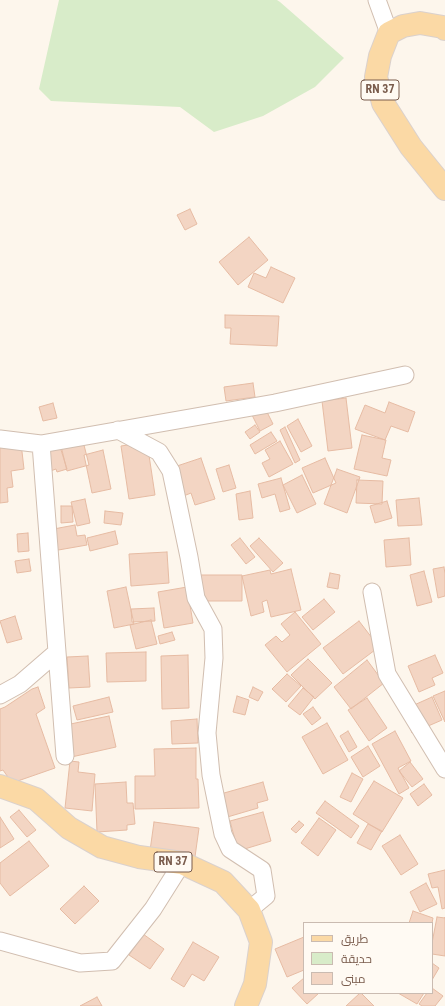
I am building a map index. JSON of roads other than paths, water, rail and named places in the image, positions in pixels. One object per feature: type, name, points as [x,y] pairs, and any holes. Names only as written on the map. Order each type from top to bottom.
[{"type":"main road","points":[[389,34],[403,26],[420,23],[445,29]]},
{"type":"main road","name":"RN 37","points":[[389,34],[380,56],[376,77],[383,103],[411,147],[445,189]]},
{"type":"main road","name":"RN 37","points":[[0,786],[36,799],[69,828],[102,847],[140,857],[182,863],[223,882],[249,910],[261,942],[255,984],[246,1006]]},
{"type":"street","points":[[377,0],[389,34]]},
{"type":"street","points":[[0,439],[41,444],[275,403],[405,375]]},
{"type":"street","points":[[118,430],[160,452],[171,471],[196,598],[213,629],[214,658],[208,733],[211,775],[224,834],[230,849],[262,870],[266,896],[249,910]]},
{"type":"street","points":[[41,444],[65,756]]},
{"type":"street","points":[[372,592],[387,674],[445,769]]},
{"type":"street","points":[[0,695],[20,684],[57,652]]},
{"type":"street","points":[[0,941],[80,963],[112,961],[153,909],[182,863]]}]
